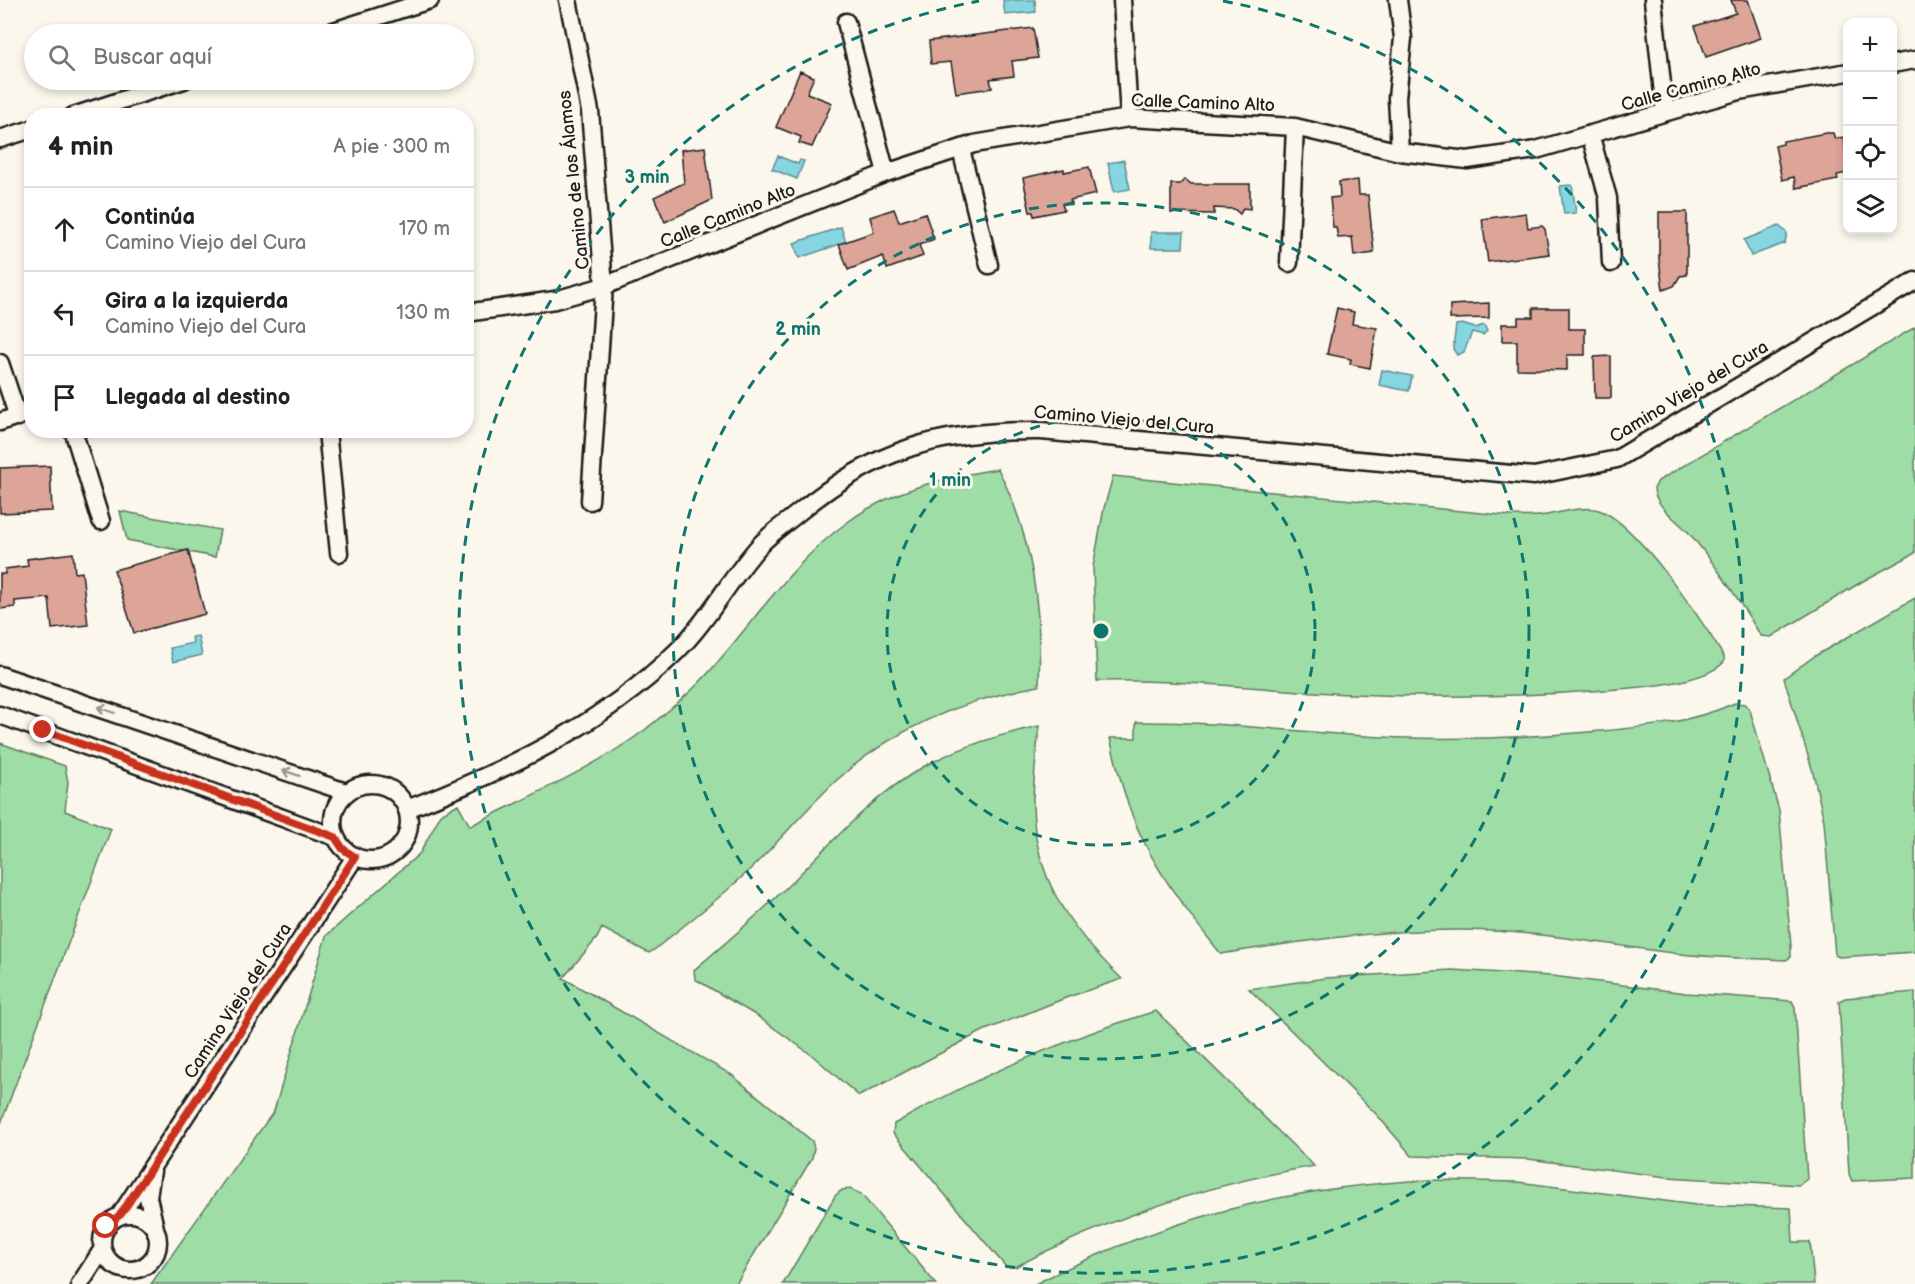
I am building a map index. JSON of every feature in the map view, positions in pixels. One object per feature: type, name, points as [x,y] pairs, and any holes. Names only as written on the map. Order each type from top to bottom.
[{"type":"street","points":[[355,24],[430,0]]},
{"type":"street","name":"Camino de los Álamos","points":[[568,0],[590,111],[604,286],[590,501]]},
{"type":"street","points":[[1122,0],[1129,118]]},
{"type":"street","points":[[1398,0],[1403,38],[1397,98],[1400,152]]},
{"type":"street","points":[[1653,0],[1665,112]]},
{"type":"street","points":[[846,22],[886,173]]},
{"type":"street","points":[[1897,63],[1915,60]]},
{"type":"street","name":"Calle Camino Alto","points":[[474,312],[555,300],[604,286],[886,173],[974,144],[1129,118],[1295,127],[1400,152],[1467,160],[1536,150],[1739,91],[1843,73]]},
{"type":"street","points":[[98,108],[153,90]]},
{"type":"street","points":[[1289,263],[1295,127]]},
{"type":"street","points":[[0,139],[24,132]]},
{"type":"street","points":[[1590,134],[1608,198],[1611,263]]},
{"type":"street","points":[[961,149],[989,265]]},
{"type":"street","name":"Camino Viejo del Cura","points":[[407,809],[514,762],[602,713],[677,651],[761,543],[826,489],[881,458],[945,436],[993,431],[1041,431],[1534,476],[1617,459],[1915,281]]},
{"type":"street","points":[[0,363],[24,412]]},
{"type":"street","points":[[0,422],[24,414]]},
{"type":"street","points":[[75,438],[101,521]]},
{"type":"street","points":[[328,438],[339,553]]},
{"type":"street","points":[[0,675],[346,792]]},
{"type":"street","points":[[0,716],[335,837]]},
{"type":"street","points":[[374,783],[388,787],[400,796],[407,809],[409,824],[406,838],[397,850],[384,858],[369,860],[355,857],[343,849],[335,837],[332,821],[336,805],[346,792],[359,785],[374,783]]},
{"type":"street","name":"Camino Viejo del Cura","points":[[121,1214],[355,857]]},
{"type":"street","name":"Camino Viejo del Cura","points":[[153,1167],[148,1197],[155,1228]]},
{"type":"street","points":[[80,1284],[102,1250],[106,1226],[121,1214],[139,1215],[155,1228],[158,1246],[149,1263],[132,1271],[114,1266],[102,1250]]},
{"type":"street","points":[[85,1284],[114,1266]]},
{"type":"green space","points":[[1915,327],[1915,553],[1863,581],[1771,637],[1761,636],[1718,569],[1688,532],[1662,507],[1654,489],[1658,481]]},
{"type":"green space","points":[[998,469],[1020,521],[1033,575],[1039,630],[1039,686],[984,699],[958,708],[932,718],[883,745],[838,779],[731,887],[654,950],[649,953],[602,928],[597,938],[563,978],[732,1075],[812,1141],[814,1148],[812,1158],[736,1284],[151,1284],[274,1111],[326,936],[420,853],[441,814],[458,804],[470,826],[604,757],[646,729],[696,686],[793,572],[810,554],[849,521],[884,500],[920,486]]},
{"type":"green space","points":[[1113,476],[1511,516],[1539,516],[1569,510],[1599,510],[1614,518],[1631,533],[1668,575],[1701,621],[1724,657],[1724,662],[1701,675],[1668,684],[1510,695],[1383,695],[1192,683],[1097,681],[1093,567],[1104,508]]},
{"type":"green space","points":[[120,511],[220,530],[215,557],[127,540]]},
{"type":"green space","points":[[1915,598],[1915,952],[1839,957],[1835,955],[1824,821],[1813,772],[1784,678],[1815,656]]},
{"type":"green space","points":[[1735,703],[1745,704],[1750,710],[1779,810],[1791,946],[1791,957],[1786,960],[1694,955],[1546,936],[1465,930],[1434,930],[1312,940],[1221,954],[1169,885],[1143,840],[1128,803],[1110,738],[1136,738],[1136,722],[1216,724],[1409,738],[1529,736],[1645,727],[1699,716]]},
{"type":"green space","points":[[1039,726],[1033,804],[1040,856],[1048,879],[1072,922],[1087,942],[1122,979],[1068,997],[983,1031],[859,1096],[813,1056],[757,1016],[695,979],[694,970],[771,902],[871,804],[905,778],[951,753]]},
{"type":"green space","points":[[0,743],[65,766],[68,782],[65,811],[111,829],[0,1126]]},
{"type":"green space","points":[[1452,970],[1552,976],[1686,993],[1792,1001],[1795,1007],[1807,1179],[1799,1185],[1667,1177],[1528,1159],[1412,1156],[1377,1115],[1249,989],[1326,978]]},
{"type":"green space","points":[[1915,992],[1915,1178],[1852,1181],[1849,1174],[1839,1001],[1845,998]]},
{"type":"green space","points":[[1156,1011],[1314,1166],[1236,1182],[1161,1205],[1087,1233],[1015,1267],[1006,1267],[893,1133],[894,1124],[957,1090],[1022,1060],[1055,1046]]},
{"type":"green space","points":[[1429,1180],[1518,1182],[1696,1205],[1791,1208],[1793,1242],[1810,1242],[1814,1284],[1035,1284],[1131,1241],[1226,1210],[1324,1190]]},
{"type":"green space","points":[[850,1189],[861,1194],[936,1284],[783,1284],[835,1196],[842,1190]]},
{"type":"water","points":[[1003,0],[1035,0],[1036,12],[1005,15]]},
{"type":"water","points":[[778,156],[798,164],[800,160],[804,161],[797,179],[772,169]]},
{"type":"water","points":[[1124,160],[1130,189],[1114,192],[1108,163]]},
{"type":"water","points":[[1572,185],[1576,213],[1564,214],[1560,186]]},
{"type":"water","points":[[1779,226],[1787,233],[1785,243],[1751,256],[1744,240]]},
{"type":"water","points":[[841,227],[846,242],[799,258],[794,243]]},
{"type":"water","points":[[1151,232],[1184,232],[1183,248],[1151,248]]},
{"type":"water","points":[[1462,324],[1475,328],[1484,325],[1487,331],[1483,335],[1472,332],[1464,352],[1457,355],[1453,349],[1456,325]]},
{"type":"water","points":[[1382,370],[1412,376],[1409,391],[1379,385]]},
{"type":"water","points":[[198,636],[202,655],[173,662],[170,648],[193,643],[192,637]]},
{"type":"building","points":[[1731,0],[1748,0],[1761,38],[1706,57],[1695,26],[1736,13]]},
{"type":"building","points":[[1033,28],[1038,58],[1012,61],[1014,76],[990,79],[992,88],[956,93],[951,62],[931,64],[929,41]]},
{"type":"building","points":[[800,71],[814,77],[807,93],[832,103],[812,147],[799,143],[801,137],[776,127]]},
{"type":"building","points":[[1826,133],[1833,133],[1835,139],[1843,137],[1843,174],[1837,175],[1838,180],[1796,188],[1794,177],[1782,180],[1775,146],[1783,144],[1783,141]]},
{"type":"building","points":[[705,147],[712,200],[665,222],[654,197],[684,183],[681,150]]},
{"type":"building","points":[[1089,167],[1096,194],[1062,204],[1064,210],[1034,216],[1033,212],[1030,212],[1023,178],[1064,169],[1064,172]]},
{"type":"building","points":[[1185,179],[1191,184],[1250,184],[1250,209],[1243,208],[1240,214],[1234,209],[1214,208],[1214,214],[1171,213],[1171,184],[1180,184]]},
{"type":"building","points":[[1358,180],[1359,195],[1368,195],[1374,253],[1354,256],[1352,237],[1338,238],[1336,227],[1333,227],[1330,198],[1340,197],[1339,182]]},
{"type":"building","points":[[894,209],[899,222],[925,213],[934,239],[919,245],[923,256],[887,269],[883,256],[848,270],[839,244],[874,232],[870,217]]},
{"type":"building","points":[[1659,212],[1687,212],[1687,275],[1680,276],[1674,286],[1663,290],[1659,259]]},
{"type":"building","points":[[1526,213],[1528,228],[1542,226],[1545,229],[1549,254],[1488,262],[1482,219]]},
{"type":"building","points":[[1489,303],[1489,318],[1450,319],[1450,305]]},
{"type":"building","points":[[1337,308],[1354,312],[1352,324],[1377,328],[1370,368],[1350,364],[1351,359],[1327,354]]},
{"type":"building","points":[[1533,308],[1569,308],[1569,329],[1585,329],[1585,355],[1567,355],[1567,370],[1517,369],[1517,341],[1502,341],[1502,324],[1518,324],[1518,317],[1533,317]]},
{"type":"building","points":[[1611,356],[1611,398],[1595,398],[1594,357]]},
{"type":"building","points":[[50,466],[52,511],[0,513],[0,468]]},
{"type":"building","points":[[188,550],[205,614],[134,633],[114,570]]},
{"type":"building","points":[[73,553],[75,573],[82,572],[88,625],[52,629],[49,598],[15,601],[15,607],[0,609],[0,574],[5,574],[5,569],[28,566],[27,559]]},
{"type":"route","points":[[43,730],[335,837],[343,849],[355,857],[153,1167],[121,1214],[106,1226]]}]
